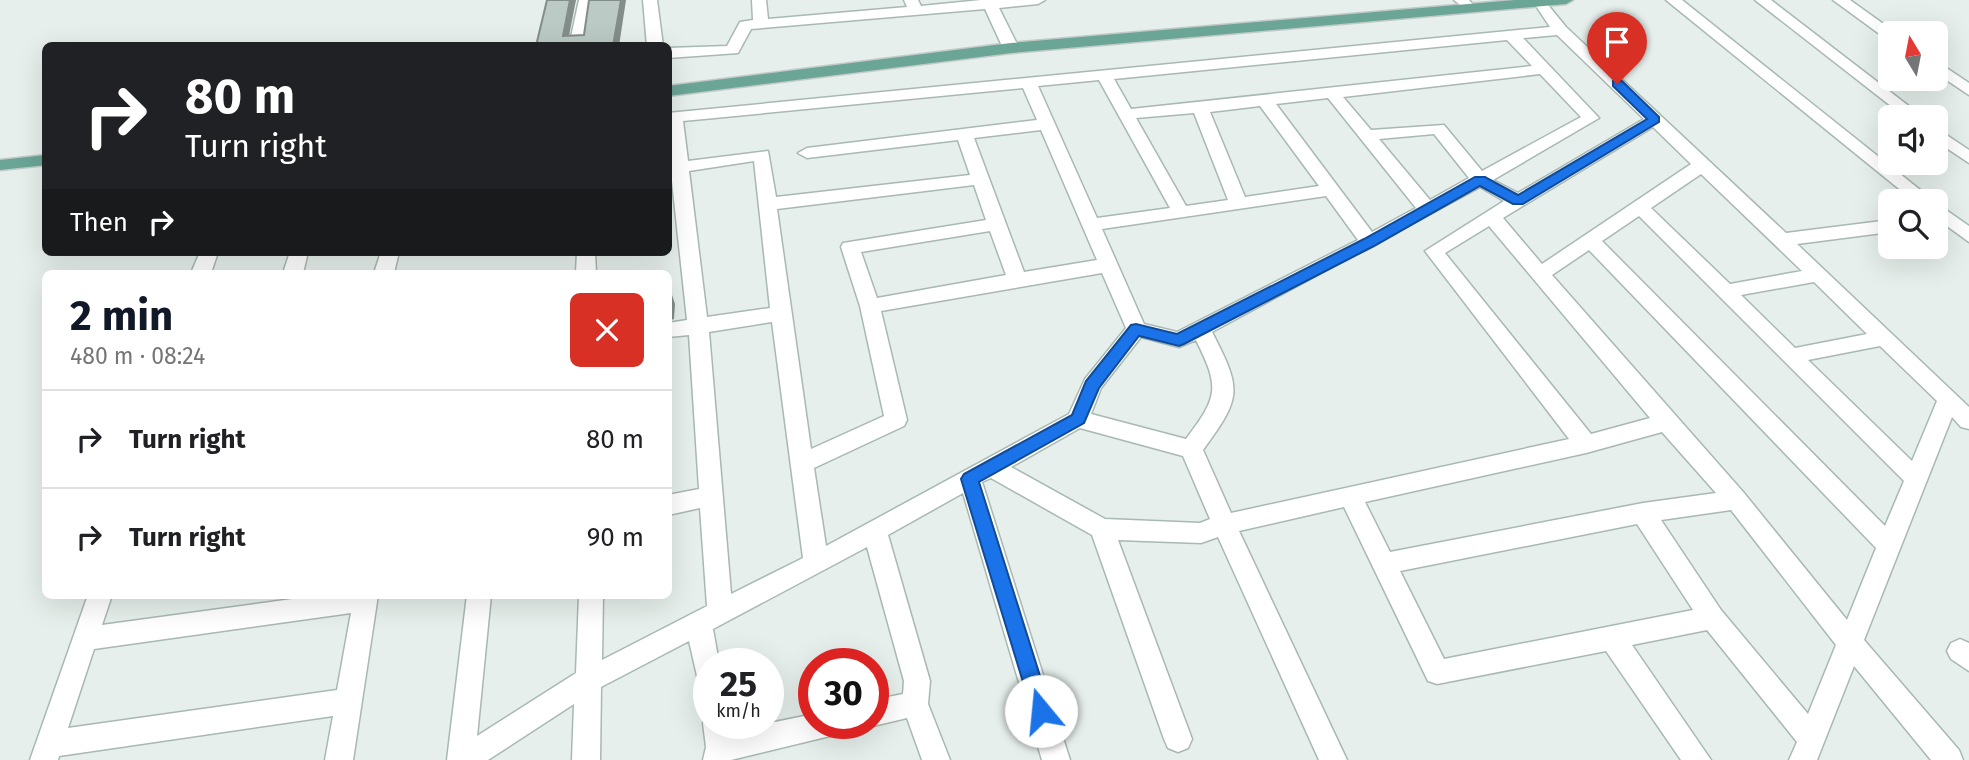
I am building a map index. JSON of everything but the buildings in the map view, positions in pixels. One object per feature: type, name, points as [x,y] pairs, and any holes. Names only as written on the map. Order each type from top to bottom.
[{"type":"main road","points":[[672,90],[1011,48],[1465,4],[1566,0]]},
{"type":"main road","points":[[0,164],[42,160]]},
{"type":"street","points":[[578,42],[586,0]]},
{"type":"street","points":[[650,0],[655,42]]},
{"type":"street","points":[[759,0],[761,24]]},
{"type":"street","points":[[827,0],[832,18]]},
{"type":"street","points":[[672,53],[733,50],[745,25],[832,18],[913,6],[1038,0]]},
{"type":"street","points":[[1673,0],[1910,189]]},
{"type":"street","points":[[1762,0],[1899,105]]},
{"type":"street","points":[[1840,0],[1878,27]]},
{"type":"street","points":[[990,2],[1011,48]]},
{"type":"street","points":[[1538,2],[1561,30],[1969,421]]},
{"type":"street","points":[[672,118],[1561,30]]},
{"type":"street","points":[[1179,340],[1369,242],[1591,118],[1511,35]]},
{"type":"street","points":[[1126,114],[1544,69]]},
{"type":"street","points":[[1948,74],[1969,89]]},
{"type":"street","points":[[1104,75],[1181,212]]},
{"type":"street","points":[[1028,81],[1136,329]]},
{"type":"street","points":[[1332,93],[1428,210]]},
{"type":"street","points":[[1265,101],[1369,242]]},
{"type":"street","points":[[1200,108],[1239,204]]},
{"type":"street","points":[[1586,444],[1434,251],[1655,119]]},
{"type":"street","points":[[672,123],[680,167],[698,326],[711,496],[709,648]]},
{"type":"street","points":[[807,153],[1046,124]]},
{"type":"street","points":[[1366,135],[1438,129],[1480,180],[1518,201]]},
{"type":"street","points":[[964,134],[1017,280]]},
{"type":"street","points":[[1948,142],[1969,158]]},
{"type":"street","points":[[680,167],[762,155],[816,564]]},
{"type":"street","points":[[1540,274],[1702,164]]},
{"type":"street","points":[[768,204],[980,179]]},
{"type":"street","points":[[1090,225],[1331,190]]},
{"type":"street","points":[[1640,207],[1916,479]]},
{"type":"street","points":[[1491,216],[1736,500],[1850,643],[1949,760]]},
{"type":"street","points":[[1948,222],[1969,236]]},
{"type":"street","points":[[802,463],[896,420],[870,306],[850,247],[997,223]]},
{"type":"street","points":[[1781,240],[1878,228]]},
{"type":"street","points":[[1590,240],[1889,546]]},
{"type":"street","points":[[870,306],[1108,265]]},
{"type":"street","points":[[1726,291],[1818,275]]},
{"type":"street","points":[[672,329],[781,314]]},
{"type":"street","points":[[1136,329],[1213,352]]},
{"type":"street","points":[[462,760],[588,680],[816,564],[1079,419],[1091,386],[1136,329]]},
{"type":"street","points":[[1191,449],[1224,407],[1226,380],[1201,329]]},
{"type":"street","points":[[1791,356],[1884,338]]},
{"type":"street","points":[[1807,749],[1948,399]]},
{"type":"street","points":[[1079,419],[1191,449]]},
{"type":"street","points":[[981,473],[1102,529],[1201,533],[1224,524],[1586,444],[1667,422]]},
{"type":"street","points":[[1191,449],[1332,760]]},
{"type":"street","points":[[981,473],[1056,760]]},
{"type":"street","points":[[672,504],[711,496]]},
{"type":"street","points":[[1350,496],[1437,672],[1712,618]]},
{"type":"street","points":[[1384,564],[1643,513],[1736,500]]},
{"type":"street","points":[[1643,513],[1712,618],[1807,749]]},
{"type":"street","points":[[1102,529],[1178,739]]},
{"type":"street","points":[[875,531],[917,681],[915,704],[936,760]]},
{"type":"street","points":[[99,599],[47,752],[348,701]]},
{"type":"street","points":[[86,639],[353,599]]},
{"type":"street","points":[[339,760],[366,599]]},
{"type":"street","points":[[462,760],[479,599]]},
{"type":"street","points":[[586,760],[591,599]]},
{"type":"street","points":[[1611,638],[1697,760]]},
{"type":"street","points":[[889,710],[915,704]]},
{"type":"street","points":[[718,743],[798,729]]},
{"type":"route","points":[[1041,711],[970,479],[1079,419],[1091,386],[1136,329],[1179,340],[1369,242],[1480,180],[1518,201],[1655,119],[1617,84]]}]
